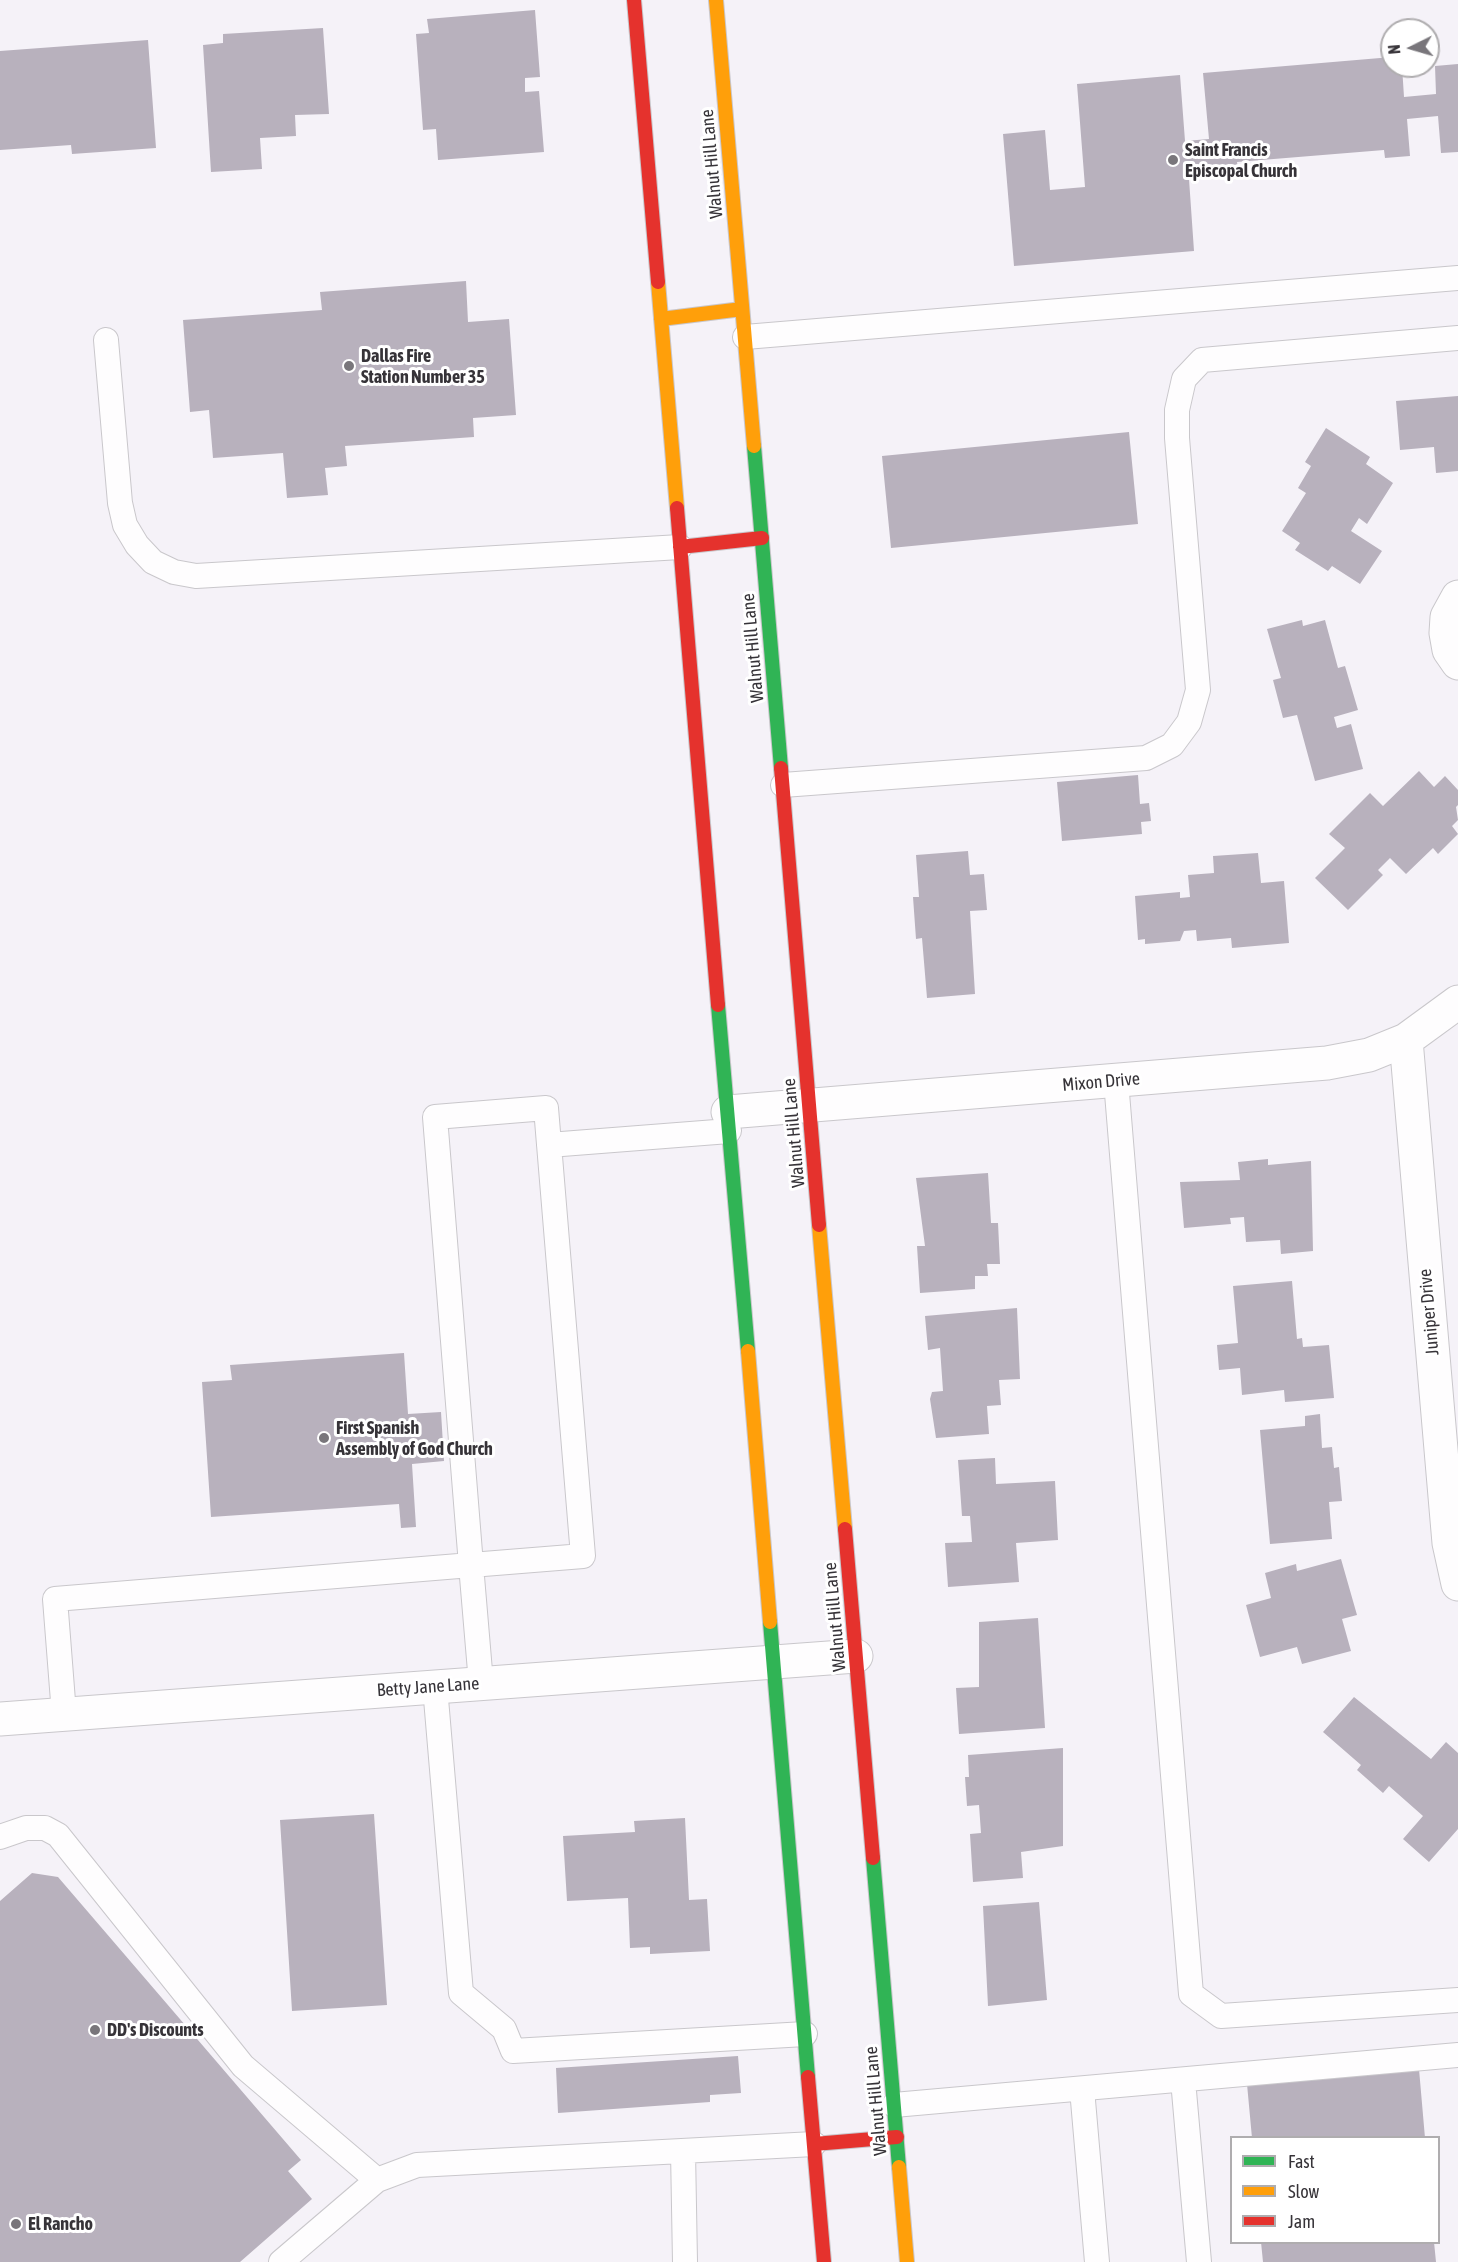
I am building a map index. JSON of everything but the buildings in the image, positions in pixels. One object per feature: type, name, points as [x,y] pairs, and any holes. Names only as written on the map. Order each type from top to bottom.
[{"type":"main road","points":[[634,0],[824,2262]]},
{"type":"main road","name":"Walnut Hill Lane","points":[[716,0],[907,2262]]},
{"type":"main road","points":[[661,320],[742,309]]},
{"type":"main road","points":[[680,547],[762,538]]},
{"type":"main road","points":[[814,2144],[897,2136]]},
{"type":"street","points":[[1458,597],[1447,617],[1446,633],[1449,650],[1458,663]]},
{"type":"street","name":"Mixon Drive","points":[[728,1121],[809,1106],[1327,1063],[1368,1055],[1406,1040],[1458,1002]]},
{"type":"street","name":"Juniper Drive","points":[[1406,1040],[1449,1544],[1458,1584]]},
{"type":"street","name":"Betty Jane Lane","points":[[0,1719],[856,1656]]},
{"type":"lane","points":[[745,337],[1458,278]]},
{"type":"lane","points":[[783,785],[1146,758],[1172,745],[1190,722],[1198,690],[1177,438],[1177,410],[1184,379],[1202,360],[1458,338]]},
{"type":"lane","points":[[106,340],[120,502],[125,525],[137,545],[153,562],[174,572],[196,576],[680,547]]},
{"type":"lane","points":[[1116,1081],[1191,1994],[1221,2016],[1458,2000]]},
{"type":"lane","points":[[64,1714],[55,1599],[471,1565],[583,1556],[546,1108],[435,1117],[471,1565],[481,1683]]},
{"type":"lane","points":[[549,1145],[728,1121]]},
{"type":"lane","points":[[435,1687],[461,1992],[504,2029],[513,2051],[805,2034]]},
{"type":"lane","points":[[0,1837],[26,1828],[45,1828],[58,1835],[243,2066],[377,2180]]},
{"type":"lane","points":[[894,2105],[1458,2055]]},
{"type":"lane","points":[[1183,2080],[1199,2262]]},
{"type":"lane","points":[[1082,2089],[1097,2262]]},
{"type":"lane","points":[[281,2262],[377,2180],[417,2165],[814,2144]]},
{"type":"lane","points":[[683,2151],[685,2262]]},
{"type":"traffic: fast","points":[[754,446],[781,768]]},
{"type":"traffic: fast","points":[[718,1005],[748,1351]]},
{"type":"traffic: fast","points":[[770,1622],[808,2077]]},
{"type":"traffic: fast","points":[[873,1858],[899,2167]]},
{"type":"traffic: slow","points":[[716,0],[754,446]]},
{"type":"traffic: slow","points":[[658,282],[677,508]]},
{"type":"traffic: slow","points":[[661,319],[742,309]]},
{"type":"traffic: slow","points":[[819,1225],[845,1529]]},
{"type":"traffic: slow","points":[[748,1351],[770,1622]]},
{"type":"traffic: slow","points":[[899,2167],[907,2262]]},
{"type":"traffic: jam","points":[[634,0],[658,282]]},
{"type":"traffic: jam","points":[[677,508],[718,1005]]},
{"type":"traffic: jam","points":[[680,547],[762,538]]},
{"type":"traffic: jam","points":[[781,768],[819,1225]]},
{"type":"traffic: jam","points":[[845,1529],[873,1858]]},
{"type":"traffic: jam","points":[[808,2077],[824,2262]]},
{"type":"traffic: jam","points":[[814,2144],[897,2137]]},
{"type":"place","name":"Saint Francis Episcopal Church","points":[[1173,160]]},
{"type":"place","name":"Dallas Fire Station Number 35","points":[[349,366]]},
{"type":"place","name":"First Spanish Assembly of God Church","points":[[324,1438]]},
{"type":"place","name":"DD's Discounts","points":[[95,2030]]},
{"type":"place","name":"El Rancho","points":[[16,2224]]}]
